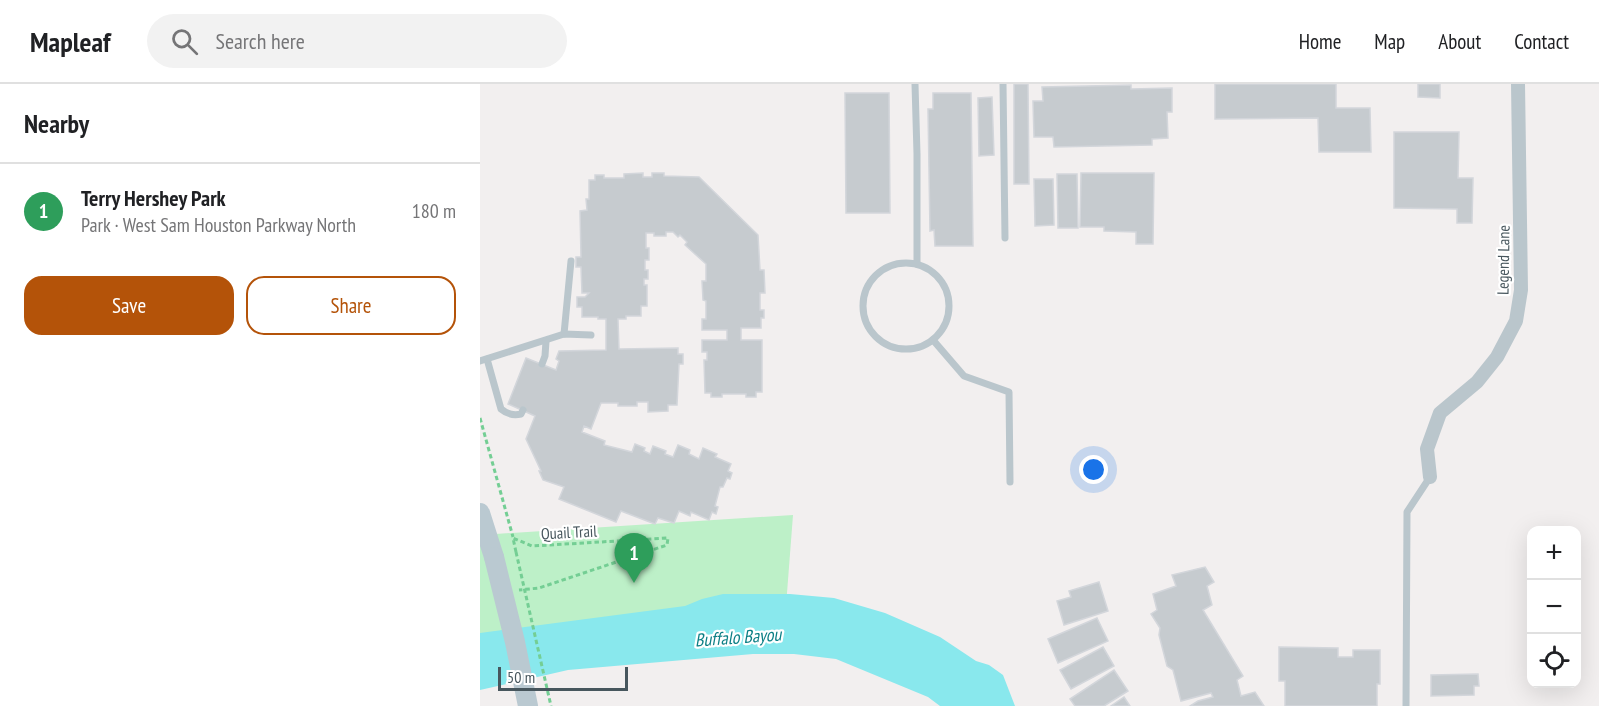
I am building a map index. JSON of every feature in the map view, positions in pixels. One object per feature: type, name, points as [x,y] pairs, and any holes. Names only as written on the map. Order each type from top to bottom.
[{"type":"main road","points":[[480,513],[516,642],[528,706]]},
{"type":"street","name":"Legend Lane","points":[[1430,477],[1427,449],[1440,413],[1477,382],[1497,357],[1516,321],[1521,290],[1518,84]]},
{"type":"lane","points":[[915,84],[916,264]]},
{"type":"lane","points":[[1004,84],[1005,238]]},
{"type":"lane","points":[[564,334],[571,261]]},
{"type":"lane","points":[[904,263],[916,264],[929,270],[939,279],[947,290],[950,304],[943,330],[933,340],[916,348],[898,349],[886,345],[868,327],[863,303],[866,291],[880,271],[904,263]]},
{"type":"lane","points":[[523,410],[521,414],[516,415],[506,413],[501,409],[483,360],[564,334],[591,335]]},
{"type":"lane","points":[[542,364],[546,340]]},
{"type":"lane","points":[[933,340],[964,376],[1009,392],[1010,482]]},
{"type":"lane","points":[[1406,706],[1407,512],[1430,477]]},
{"type":"path","points":[[480,418],[513,538],[551,706]]},
{"type":"path","name":"Quail Trail","points":[[513,538],[532,546],[668,538],[667,545],[627,559],[540,588],[516,590]]},
{"type":"green space","points":[[793,515],[784,632],[480,662],[480,535]]},
{"type":"water","name":"Buffalo Bayou","points":[[723,594],[790,594],[834,598],[885,613],[940,637],[976,661],[989,665],[1003,675],[1015,706],[940,706],[928,697],[836,659],[794,654],[753,654],[568,670],[480,690],[480,633],[685,606]]},
{"type":"building","points":[[1014,84],[1028,84],[1029,184],[1014,184]]},
{"type":"building","points":[[1215,84],[1336,84],[1336,108],[1370,108],[1371,152],[1319,152],[1318,118],[1215,119]]},
{"type":"building","points":[[1418,84],[1440,84],[1440,98],[1418,97]]},
{"type":"building","points":[[1131,85],[1131,89],[1172,88],[1172,112],[1167,112],[1168,138],[1152,139],[1152,145],[1054,147],[1053,137],[1034,137],[1033,101],[1043,101],[1042,87]]},
{"type":"building","points":[[845,93],[889,93],[890,213],[846,213]]},
{"type":"building","points":[[933,93],[971,93],[973,246],[935,246],[934,230],[930,231],[928,109],[933,109]]},
{"type":"building","points":[[992,97],[994,155],[979,156],[978,98]]},
{"type":"building","points":[[1394,132],[1459,132],[1458,178],[1473,178],[1472,223],[1457,223],[1457,209],[1394,208]]},
{"type":"building","points":[[643,173],[643,177],[652,177],[652,173],[664,173],[664,176],[699,177],[758,235],[760,270],[764,270],[765,293],[760,293],[760,310],[764,310],[764,318],[761,318],[761,328],[741,328],[741,340],[762,340],[762,392],[756,392],[756,397],[746,397],[746,394],[722,394],[722,397],[711,397],[711,393],[705,393],[704,360],[707,360],[707,352],[702,352],[702,340],[727,340],[727,330],[702,330],[702,319],[706,319],[706,301],[703,300],[702,281],[706,281],[706,264],[685,245],[687,242],[680,235],[678,237],[673,232],[666,232],[666,236],[646,233],[646,248],[649,248],[649,260],[645,260],[648,279],[644,279],[644,285],[647,285],[647,306],[641,306],[641,316],[626,316],[626,319],[618,319],[619,349],[678,348],[678,354],[683,354],[683,364],[679,364],[677,405],[668,405],[668,411],[648,412],[648,402],[637,402],[637,406],[601,403],[591,429],[584,426],[582,432],[605,441],[604,445],[632,452],[635,444],[645,448],[644,451],[650,454],[653,446],[666,451],[665,454],[673,457],[678,445],[690,450],[689,454],[699,459],[703,448],[717,454],[715,457],[731,464],[728,471],[732,473],[730,479],[727,478],[723,487],[720,487],[715,506],[718,507],[716,514],[712,512],[709,520],[691,512],[690,516],[679,511],[674,523],[658,518],[655,524],[621,511],[616,522],[559,499],[564,487],[543,480],[526,439],[535,416],[508,404],[526,358],[556,370],[559,351],[606,350],[606,319],[582,317],[582,307],[577,307],[577,297],[585,297],[589,293],[582,293],[581,267],[576,267],[576,257],[581,257],[580,211],[587,210],[589,180],[595,180],[595,175],[604,175],[604,178],[624,178],[624,174]]},
{"type":"building","points":[[1081,173],[1154,173],[1153,244],[1136,244],[1136,232],[1104,231],[1104,227],[1080,227]]},
{"type":"building","points":[[1057,174],[1077,174],[1078,228],[1058,228]]},
{"type":"building","points":[[1034,179],[1053,179],[1054,225],[1035,226]]},
{"type":"building","points":[[1205,567],[1214,582],[1207,586],[1212,605],[1203,610],[1243,676],[1237,680],[1241,696],[1255,692],[1264,706],[1190,706],[1213,697],[1211,693],[1181,701],[1173,670],[1167,666],[1159,635],[1160,628],[1151,614],[1157,610],[1153,594],[1176,586],[1172,575]]},
{"type":"building","points":[[1099,582],[1108,611],[1064,625],[1057,601],[1071,597],[1069,591]]},
{"type":"building","points":[[1097,618],[1108,641],[1058,663],[1048,639]]},
{"type":"building","points":[[1103,647],[1114,666],[1071,689],[1060,670]]},
{"type":"building","points":[[1279,647],[1338,648],[1338,657],[1353,657],[1353,650],[1380,650],[1380,684],[1377,684],[1377,706],[1285,706],[1285,681],[1279,681]]},
{"type":"building","points":[[1114,670],[1128,691],[1104,706],[1075,706],[1070,699]]},
{"type":"building","points":[[1478,674],[1479,686],[1474,686],[1474,695],[1431,696],[1431,675]]},
{"type":"building","points":[[1124,697],[1130,706],[1111,706]]},
{"type":"place","name":"Terry Hershey Park","points":[[634,583]]}]
